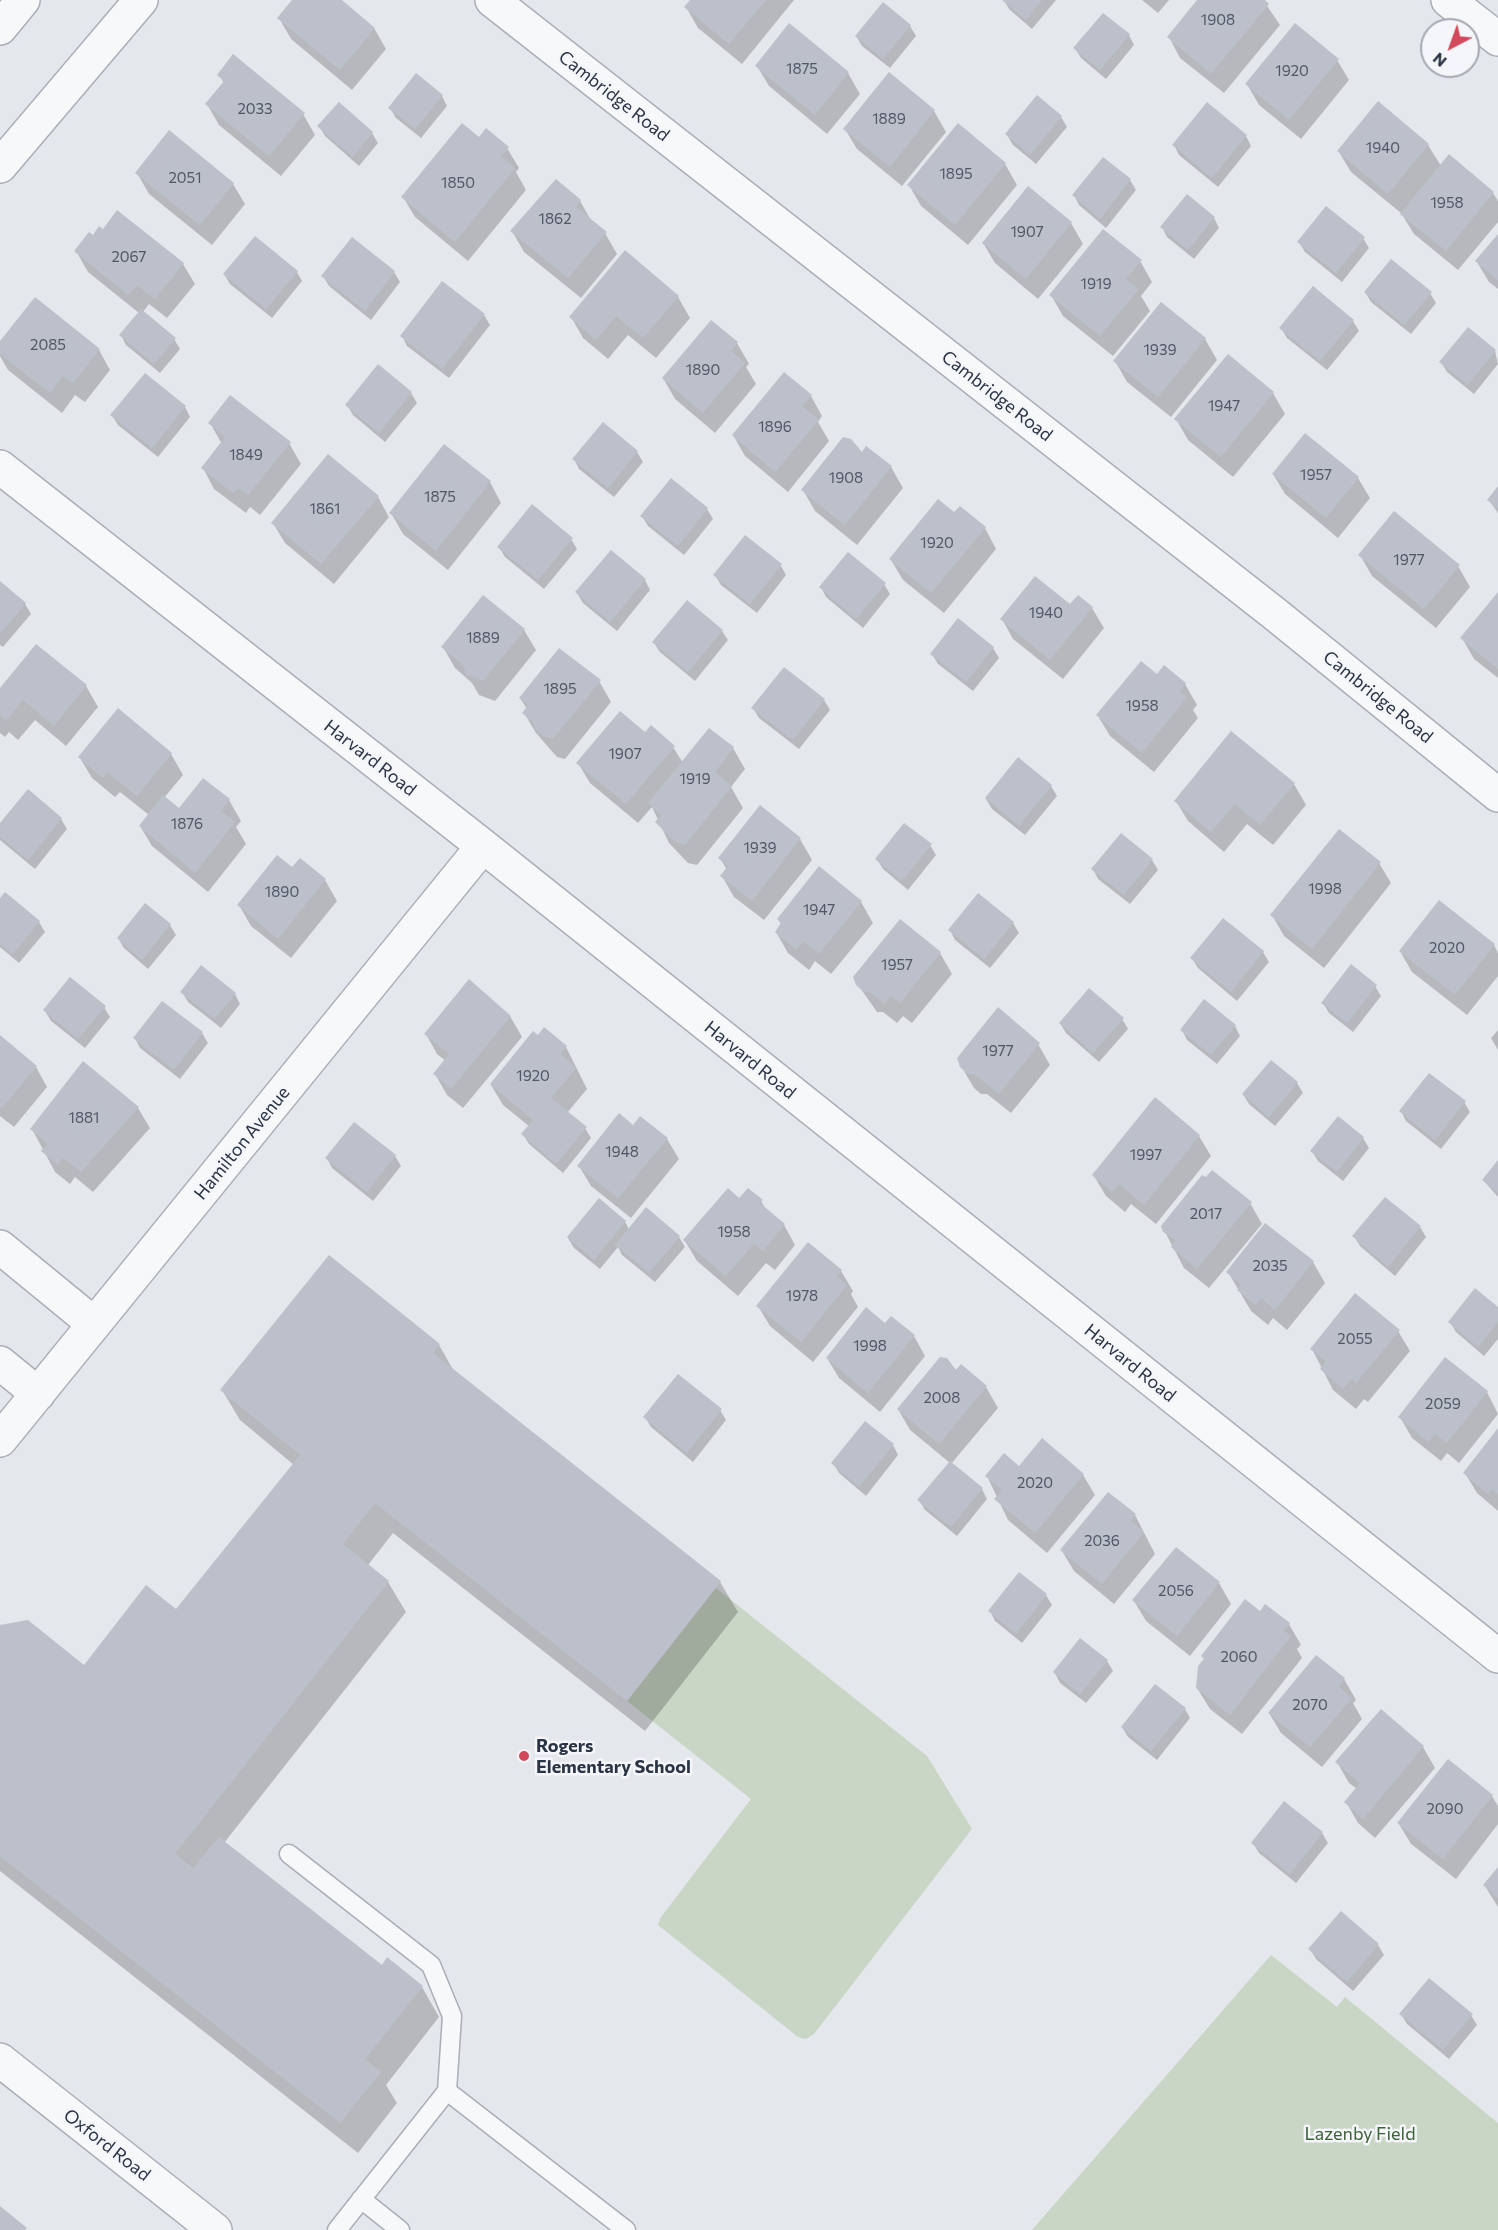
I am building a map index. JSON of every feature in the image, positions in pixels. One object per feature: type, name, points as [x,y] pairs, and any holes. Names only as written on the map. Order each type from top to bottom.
[{"type":"street","points":[[0,28],[23,0]]},
{"type":"street","points":[[0,166],[141,0]]},
{"type":"street","name":"Cambridge Road","points":[[492,0],[1265,606],[1498,795]]},
{"type":"street","points":[[1448,0],[1498,39]]},
{"type":"street","name":"Harvard Road","points":[[0,467],[483,846],[1498,1656]]},
{"type":"street","name":"Hamilton Avenue","points":[[0,1440],[483,846]]},
{"type":"street","points":[[0,1247],[94,1324]]},
{"type":"street","points":[[0,1363],[38,1394]]},
{"type":"street","name":"Oxford Road","points":[[0,2060],[215,2230]]},
{"type":"lane","points":[[289,1854],[431,1965],[452,2016],[447,2091],[337,2230]]},
{"type":"lane","points":[[447,2091],[626,2230]]},
{"type":"lane","points":[[361,2199],[400,2230]]},
{"type":"green space","points":[[716,1588],[927,1756],[972,1829],[814,2034],[806,2039],[798,2037],[658,1925],[661,1917],[751,1799],[627,1701]]},
{"type":"green space","name":"Lazenby Field","points":[[1271,1955],[1337,2007],[1345,1997],[1498,2123],[1498,2230],[1032,2230]]},
{"type":"building","points":[[292,0],[342,0],[375,28],[340,70],[277,18]]},
{"type":"building","points":[[690,0],[766,0],[729,44],[684,7]]},
{"type":"building","points":[[1002,0],[1042,0],[1026,20]]},
{"type":"building","points":[[1197,0],[1265,0],[1269,4],[1211,74],[1167,37]]},
{"type":"building","points":[[883,2],[911,25],[883,59],[855,36]]},
{"type":"building","points":[[1103,13],[1130,34],[1100,70],[1073,48]]},
{"type":"building","points":[[789,23],[849,72],[815,115],[755,66]]},
{"type":"building","points":[[1295,23],[1339,59],[1289,120],[1245,84]]},
{"type":"building","points":[[233,54],[305,113],[269,156],[205,104],[224,81],[217,75]]},
{"type":"building","points":[[889,72],[935,110],[890,167],[843,129]]},
{"type":"building","points":[[416,73],[443,95],[415,129],[388,108]]},
{"type":"building","points":[[1037,95],[1062,116],[1030,155],[1005,134]]},
{"type":"building","points":[[1378,101],[1429,144],[1388,194],[1337,151]]},
{"type":"building","points":[[339,102],[373,132],[353,157],[317,126]]},
{"type":"building","points":[[1207,102],[1247,135],[1212,178],[1172,145]]},
{"type":"building","points":[[462,123],[479,137],[486,128],[509,147],[501,157],[515,168],[455,242],[401,197]]},
{"type":"building","points":[[958,123],[1006,163],[955,225],[907,185]]},
{"type":"building","points":[[169,130],[234,183],[200,225],[135,173]]},
{"type":"building","points":[[1449,154],[1494,192],[1446,251],[1400,214]]},
{"type":"building","points":[[1103,157],[1131,179],[1100,219],[1072,195]]},
{"type":"building","points":[[556,179],[581,200],[576,207],[607,232],[568,278],[510,231]]},
{"type":"building","points":[[1028,186],[1072,222],[1026,279],[982,243]]},
{"type":"building","points":[[1187,194],[1215,217],[1188,250],[1160,227]]},
{"type":"building","points":[[1326,206],[1365,237],[1336,273],[1297,242]]},
{"type":"building","points":[[117,210],[184,263],[155,299],[137,285],[128,295],[74,251],[89,232],[93,235],[99,226],[103,229]]},
{"type":"building","points":[[1103,229],[1142,260],[1126,279],[1139,289],[1100,336],[1049,295]]},
{"type":"building","points":[[1498,234],[1498,280],[1475,261]]},
{"type":"building","points":[[255,236],[298,271],[266,309],[223,274]]},
{"type":"building","points":[[352,237],[395,271],[365,311],[321,276]]},
{"type":"building","points":[[625,250],[679,296],[643,338],[616,316],[596,340],[569,317]]},
{"type":"building","points":[[1391,259],[1432,292],[1404,325],[1364,292]]},
{"type":"building","points":[[442,281],[485,314],[442,369],[400,336]]},
{"type":"building","points":[[1313,286],[1354,320],[1320,361],[1279,328]]},
{"type":"building","points":[[35,297],[100,349],[73,383],[63,376],[50,393],[0,354],[0,341]]},
{"type":"building","points":[[1161,302],[1206,338],[1158,397],[1113,361]]},
{"type":"building","points":[[141,309],[176,338],[154,364],[119,335]]},
{"type":"building","points":[[711,320],[738,342],[731,351],[745,363],[703,413],[662,378]]},
{"type":"building","points":[[1468,327],[1496,350],[1468,385],[1439,362]]},
{"type":"building","points":[[1228,354],[1274,392],[1221,457],[1174,419]]},
{"type":"building","points":[[378,364],[412,392],[379,433],[345,405]]},
{"type":"building","points":[[784,372],[812,395],[802,406],[819,420],[775,472],[732,435]]},
{"type":"building","points":[[145,373],[186,406],[152,448],[110,415]]},
{"type":"building","points":[[230,395],[291,442],[248,495],[238,488],[233,493],[201,468],[225,437],[208,423]]},
{"type":"building","points":[[603,422],[638,451],[608,488],[572,459]]},
{"type":"building","points":[[1305,433],[1359,477],[1326,518],[1272,474]]},
{"type":"building","points":[[843,437],[851,439],[862,452],[866,446],[892,466],[845,525],[801,490]]},
{"type":"building","points":[[444,444],[491,481],[436,551],[389,513]]},
{"type":"building","points":[[328,454],[379,496],[321,564],[271,523]]},
{"type":"building","points":[[671,478],[708,508],[678,546],[640,516]]},
{"type":"building","points":[[1498,486],[1498,509],[1487,500]]},
{"type":"building","points":[[938,499],[954,512],[960,506],[986,527],[931,593],[889,559]]},
{"type":"building","points":[[532,504],[573,538],[538,580],[497,547]]},
{"type":"building","points":[[1394,511],[1460,565],[1424,609],[1358,555]]},
{"type":"building","points":[[745,535],[782,564],[750,604],[713,575]]},
{"type":"building","points":[[611,550],[646,579],[610,622],[575,592]]},
{"type":"building","points":[[848,552],[886,583],[856,619],[819,587]]},
{"type":"building","points":[[1035,576],[1070,604],[1078,595],[1093,607],[1050,660],[1000,619]]},
{"type":"building","points":[[0,581],[26,603],[0,634]]},
{"type":"building","points":[[1498,592],[1498,669],[1460,638]]},
{"type":"building","points":[[483,595],[525,629],[483,681],[466,674],[463,665],[441,647]]},
{"type":"building","points":[[687,600],[723,630],[688,672],[652,642]]},
{"type":"building","points":[[958,618],[994,647],[966,682],[930,654]]},
{"type":"building","points":[[36,644],[87,685],[54,726],[23,700],[6,721],[0,715],[0,688]]},
{"type":"building","points":[[559,648],[601,680],[553,739],[543,736],[535,729],[534,723],[522,713],[528,705],[519,698]]},
{"type":"building","points":[[1141,661],[1157,674],[1164,665],[1186,683],[1180,691],[1187,697],[1142,753],[1096,715]]},
{"type":"building","points":[[784,667],[825,699],[793,740],[751,708]]},
{"type":"building","points":[[118,708],[172,753],[137,796],[107,772],[103,778],[78,757]]},
{"type":"building","points":[[620,711],[645,732],[651,725],[675,746],[626,804],[576,763]]},
{"type":"building","points":[[709,728],[734,747],[715,772],[732,786],[685,845],[675,842],[655,822],[661,815],[648,803]]},
{"type":"building","points":[[1231,731],[1295,783],[1260,825],[1235,804],[1211,832],[1174,801]]},
{"type":"building","points":[[1018,757],[1052,785],[1019,826],[985,798]]},
{"type":"building","points":[[203,778],[230,799],[221,811],[235,822],[195,873],[139,826],[163,795],[179,808]]},
{"type":"building","points":[[28,789],[62,818],[28,860],[0,837],[0,823]]},
{"type":"building","points":[[760,805],[801,838],[752,901],[720,876],[728,866],[718,858]]},
{"type":"building","points":[[904,823],[932,844],[902,881],[875,859]]},
{"type":"building","points":[[1339,829],[1381,862],[1312,949],[1270,915]]},
{"type":"building","points":[[1121,833],[1153,859],[1124,895],[1091,869]]},
{"type":"building","points":[[277,855],[292,867],[300,858],[326,879],[278,939],[237,905]]},
{"type":"building","points":[[819,866],[862,901],[819,954],[803,941],[796,950],[775,932],[781,923],[777,919]]},
{"type":"building","points":[[5,892],[40,921],[13,954],[0,944],[0,898]]},
{"type":"building","points":[[978,893],[1014,922],[984,959],[948,930]]},
{"type":"building","points":[[1439,900],[1495,944],[1455,995],[1399,951]]},
{"type":"building","points":[[145,903],[171,924],[142,960],[117,938]]},
{"type":"building","points":[[1223,918],[1264,951],[1231,992],[1190,958]]},
{"type":"building","points":[[900,919],[941,952],[900,1003],[890,996],[885,1004],[870,992],[863,991],[856,985],[853,977]]},
{"type":"building","points":[[1351,964],[1377,985],[1347,1023],[1321,1003]]},
{"type":"building","points":[[201,965],[236,993],[215,1019],[180,992]]},
{"type":"building","points":[[70,977],[106,1006],[78,1039],[43,1010]]},
{"type":"building","points":[[469,979],[511,1016],[451,1089],[433,1074],[449,1054],[424,1034]]},
{"type":"building","points":[[1089,988],[1124,1018],[1093,1053],[1059,1023]]},
{"type":"building","points":[[1204,999],[1236,1025],[1211,1055],[1180,1030]]},
{"type":"building","points":[[162,1001],[203,1032],[174,1070],[133,1038]]},
{"type":"building","points":[[998,1007],[1040,1043],[999,1094],[974,1074],[968,1074],[960,1067],[957,1058]]},
{"type":"building","points":[[544,1027],[567,1046],[561,1054],[576,1068],[551,1098],[587,1127],[556,1164],[521,1134],[533,1120],[490,1084],[533,1031],[538,1035]]},
{"type":"building","points":[[0,1035],[37,1066],[2,1108],[0,1106]]},
{"type":"building","points":[[1271,1060],[1298,1082],[1269,1117],[1242,1094]]},
{"type":"building","points":[[83,1061],[139,1107],[81,1172],[63,1158],[58,1165],[41,1151],[48,1144],[30,1129]]},
{"type":"building","points":[[1429,1073],[1466,1101],[1435,1140],[1399,1111]]},
{"type":"building","points":[[1155,1097],[1200,1135],[1144,1205],[1119,1184],[1112,1192],[1092,1175]]},
{"type":"building","points":[[619,1113],[633,1125],[640,1116],[668,1138],[618,1198],[577,1166]]},
{"type":"building","points":[[1338,1116],[1364,1137],[1337,1172],[1310,1151]]},
{"type":"building","points":[[354,1122],[396,1155],[367,1192],[325,1158]]},
{"type":"building","points":[[1498,1160],[1498,1193],[1482,1180]]},
{"type":"building","points":[[1212,1170],[1252,1202],[1197,1269],[1171,1247],[1176,1240],[1163,1232],[1161,1226],[1202,1175],[1206,1177]]},
{"type":"building","points":[[728,1188],[739,1198],[748,1188],[763,1200],[760,1203],[785,1224],[763,1251],[754,1243],[726,1276],[683,1240]]},
{"type":"building","points":[[1385,1197],[1421,1226],[1388,1267],[1352,1236]]},
{"type":"building","points":[[599,1198],[626,1221],[594,1260],[567,1237]]},
{"type":"building","points":[[646,1207],[680,1236],[649,1273],[615,1245]]},
{"type":"building","points":[[1265,1223],[1314,1261],[1275,1310],[1261,1298],[1256,1305],[1237,1290],[1241,1285],[1226,1272]]},
{"type":"building","points":[[808,1242],[842,1270],[837,1277],[847,1285],[801,1342],[756,1306]]},
{"type":"building","points":[[329,1255],[440,1344],[433,1353],[721,1581],[627,1701],[375,1503],[343,1544],[389,1581],[175,1854],[193,1868],[219,1837],[382,1965],[387,1957],[423,1986],[365,2059],[381,2072],[340,2123],[0,1856],[0,1625],[28,1620],[84,1665],[146,1585],[176,1609],[300,1455],[220,1390]]},
{"type":"building","points":[[1475,1288],[1498,1307],[1498,1322],[1478,1347],[1448,1322]]},
{"type":"building","points":[[1355,1293],[1400,1330],[1356,1383],[1352,1379],[1343,1389],[1320,1369],[1326,1361],[1310,1349]]},
{"type":"building","points":[[866,1307],[885,1323],[891,1316],[915,1335],[868,1393],[826,1358]]},
{"type":"building","points":[[940,1357],[947,1358],[956,1370],[961,1364],[987,1386],[939,1444],[897,1409]]},
{"type":"building","points":[[1445,1357],[1488,1391],[1447,1443],[1435,1434],[1428,1442],[1398,1417]]},
{"type":"building","points":[[678,1374],[722,1409],[687,1453],[643,1417]]},
{"type":"building","points":[[865,1421],[894,1444],[859,1487],[831,1463]]},
{"type":"building","points":[[1498,1428],[1498,1494],[1492,1489],[1488,1494],[1463,1473]]},
{"type":"building","points":[[1042,1438],[1084,1474],[1035,1533],[994,1499],[1002,1490],[985,1476],[1004,1453],[1019,1466]]},
{"type":"building","points":[[950,1461],[983,1488],[951,1527],[917,1500]]},
{"type":"building","points":[[1108,1492],[1136,1514],[1131,1521],[1144,1532],[1102,1584],[1060,1550]]},
{"type":"building","points":[[1176,1547],[1220,1582],[1177,1636],[1132,1600]]},
{"type":"building","points":[[1019,1572],[1047,1594],[1016,1634],[988,1611]]},
{"type":"building","points":[[1245,1599],[1260,1611],[1265,1604],[1290,1623],[1284,1631],[1291,1636],[1230,1715],[1196,1688],[1198,1666],[1204,1659],[1201,1656]]},
{"type":"building","points":[[1080,1638],[1108,1660],[1080,1694],[1053,1672]]},
{"type":"building","points":[[1316,1655],[1345,1678],[1339,1687],[1352,1698],[1310,1747],[1268,1713]]},
{"type":"building","points":[[1155,1684],[1186,1708],[1151,1751],[1121,1727]]},
{"type":"building","points":[[1381,1709],[1424,1746],[1363,1819],[1344,1802],[1360,1783],[1335,1762]]},
{"type":"building","points":[[1448,1759],[1493,1795],[1443,1859],[1397,1823]]},
{"type":"building","points":[[1284,1801],[1323,1832],[1290,1874],[1251,1843]]},
{"type":"building","points":[[1498,1867],[1498,1898],[1483,1885]]},
{"type":"building","points":[[1341,1911],[1379,1944],[1347,1982],[1308,1949]]},
{"type":"building","points":[[1429,1978],[1473,2014],[1443,2050],[1399,2014]]},
{"type":"building","points":[[0,2206],[27,2228],[25,2230],[0,2230]]},
{"type":"place","name":"Rogers Elementary School","points":[[524,1756]]}]
